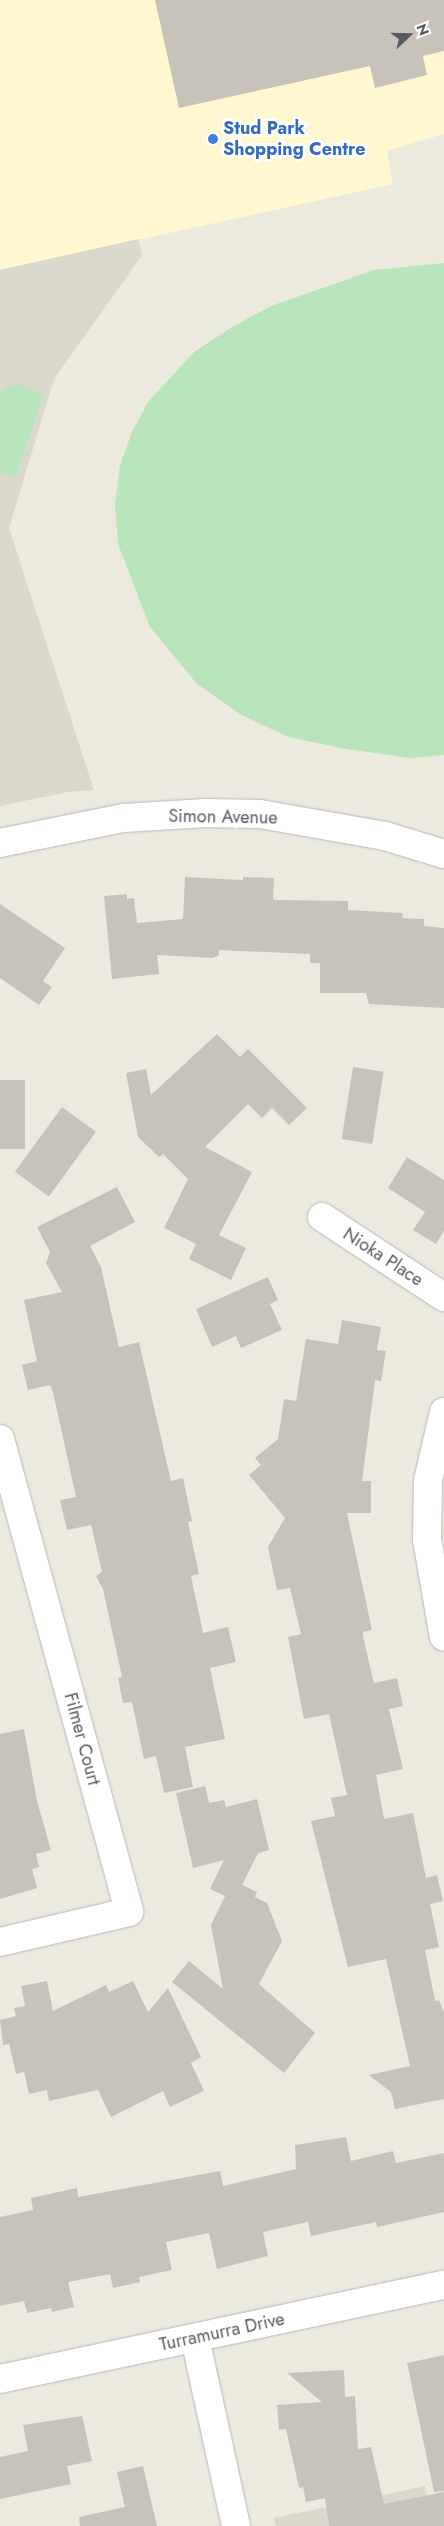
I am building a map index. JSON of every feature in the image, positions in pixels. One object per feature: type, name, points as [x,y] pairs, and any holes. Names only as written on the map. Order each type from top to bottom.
[{"type":"street","name":"Simon Avenue","points":[[0,843],[123,818],[251,813],[378,834],[444,854]]},
{"type":"street","name":"Nioka Place","points":[[322,1217],[444,1297]]},
{"type":"street","points":[[444,1412],[428,1481],[427,1539],[444,1637]]},
{"type":"street","name":"Filmer Court","points":[[0,1439],[129,1912],[0,1942]]},
{"type":"street","name":"Turramurra Drive","points":[[0,2379],[444,2285]]},
{"type":"street","points":[[195,2338],[236,2526]]},
{"type":"shaded area","name":"Stud Park Shopping Centre","points":[[0,0],[444,0],[444,134],[387,151],[393,184],[0,270]]},
{"type":"shaded area","points":[[138,239],[142,255],[54,379],[9,528],[94,790],[68,792],[0,806],[0,270]]},
{"type":"shaded area","points":[[425,2486],[434,2526],[276,2526],[274,2518]]},
{"type":"green space","points":[[444,263],[444,755],[410,758],[346,749],[288,737],[240,714],[197,684],[150,627],[118,544],[115,504],[120,465],[132,432],[148,402],[194,352],[232,327],[271,306],[374,270]]},
{"type":"green space","points":[[17,383],[43,395],[15,477],[0,472],[0,392]]},
{"type":"building","name":"Stud Park Shopping Centre","points":[[155,0],[444,0],[444,51],[423,56],[427,75],[375,88],[370,66],[179,108]]},
{"type":"building","points":[[185,877],[243,880],[243,877],[274,878],[273,899],[276,900],[348,901],[348,910],[403,913],[402,918],[424,919],[424,926],[444,928],[444,1008],[369,1004],[366,993],[320,993],[320,963],[310,963],[310,954],[219,950],[219,955],[213,958],[157,955],[159,974],[112,979],[104,896],[127,894],[127,899],[134,898],[137,923],[183,919]]},
{"type":"building","points":[[0,904],[65,948],[43,981],[52,987],[39,1005],[0,978]]},
{"type":"building","points":[[217,1034],[240,1057],[248,1049],[307,1108],[289,1125],[272,1108],[262,1118],[248,1104],[205,1147],[252,1172],[219,1235],[246,1248],[231,1280],[189,1259],[196,1244],[164,1228],[188,1179],[163,1154],[159,1157],[138,1137],[126,1073],[146,1069],[151,1095]]},
{"type":"building","points":[[353,1067],[384,1072],[372,1144],[342,1139]]},
{"type":"building","points":[[0,1080],[25,1080],[25,1149],[0,1149]]},
{"type":"building","points":[[62,1107],[96,1132],[49,1196],[15,1172]]},
{"type":"building","points":[[407,1157],[444,1180],[444,1231],[436,1244],[413,1230],[425,1212],[388,1188]]},
{"type":"building","points":[[117,1187],[135,1222],[90,1246],[101,1267],[119,1347],[139,1342],[171,1481],[183,1478],[192,1521],[188,1522],[199,1574],[191,1576],[203,1633],[228,1627],[236,1662],[210,1668],[225,1739],[185,1747],[193,1787],[164,1793],[156,1756],[144,1759],[132,1702],[123,1703],[118,1678],[122,1677],[103,1589],[96,1576],[102,1572],[91,1525],[67,1530],[60,1500],[76,1497],[53,1392],[50,1385],[28,1390],[22,1365],[37,1361],[24,1300],[62,1292],[46,1263],[50,1252],[37,1227]]},
{"type":"building","points":[[268,1277],[278,1300],[270,1304],[282,1330],[241,1348],[236,1336],[212,1347],[196,1309]]},
{"type":"building","points":[[342,1320],[381,1327],[377,1350],[386,1351],[381,1381],[375,1380],[362,1481],[371,1481],[371,1513],[347,1513],[372,1630],[363,1632],[363,1637],[374,1683],[397,1678],[403,1706],[389,1709],[403,1769],[376,1775],[384,1819],[413,1813],[426,1878],[437,1875],[443,1901],[430,1904],[439,1947],[425,1950],[435,2001],[439,2000],[444,2012],[444,2099],[395,2109],[391,2092],[369,2075],[410,2066],[386,1959],[348,1967],[311,1821],[335,1816],[331,1798],[347,1795],[329,1714],[304,1719],[288,1637],[301,1634],[290,1588],[277,1590],[268,1547],[285,1518],[249,1475],[261,1465],[255,1458],[278,1439],[284,1399],[296,1401],[306,1339],[338,1344]]},
{"type":"building","points":[[24,1729],[37,1801],[51,1850],[36,1854],[39,1867],[32,1869],[37,1888],[0,1899],[0,1734]]},
{"type":"building","points":[[205,1786],[209,1803],[224,1800],[226,1807],[257,1799],[269,1850],[258,1853],[242,1885],[257,1892],[255,1897],[267,1903],[282,1941],[259,1984],[315,2033],[284,2073],[172,1982],[189,1961],[223,1989],[211,1925],[225,1896],[210,1889],[224,1860],[193,1868],[176,1793]]},
{"type":"building","points":[[47,1981],[53,2011],[106,1985],[109,1992],[133,1981],[148,2012],[168,1988],[201,2057],[191,2063],[204,2091],[170,2107],[163,2091],[111,2117],[98,2090],[49,2101],[47,2090],[29,2094],[24,2072],[16,2074],[9,2044],[3,2045],[0,2020],[16,2016],[14,2008],[25,2006],[21,1986]]},
{"type":"building","points":[[346,2137],[351,2161],[393,2151],[396,2163],[444,2153],[444,2212],[377,2227],[376,2222],[311,2236],[308,2222],[263,2232],[268,2256],[217,2269],[209,2233],[166,2242],[172,2270],[139,2277],[140,2282],[113,2288],[110,2274],[68,2282],[74,2307],[52,2312],[51,2308],[27,2313],[24,2301],[0,2306],[0,2217],[33,2210],[31,2198],[77,2188],[78,2197],[220,2171],[223,2186],[296,2169],[295,2145]]},
{"type":"building","points":[[444,2355],[444,2491],[434,2492],[407,2363]]},
{"type":"building","points":[[344,2370],[345,2397],[355,2396],[358,2449],[371,2447],[384,2504],[444,2492],[444,2526],[329,2526],[325,2498],[306,2502],[303,2487],[299,2488],[286,2429],[279,2430],[277,2405],[322,2402],[287,2373]]},
{"type":"building","points":[[82,2416],[92,2461],[67,2466],[71,2484],[0,2499],[0,2457],[28,2451],[23,2425]]},
{"type":"building","points":[[143,2466],[157,2526],[80,2526],[79,2517],[125,2507],[117,2472]]},
{"type":"place","name":"Stud Park Shopping Centre","points":[[213,139]]}]
